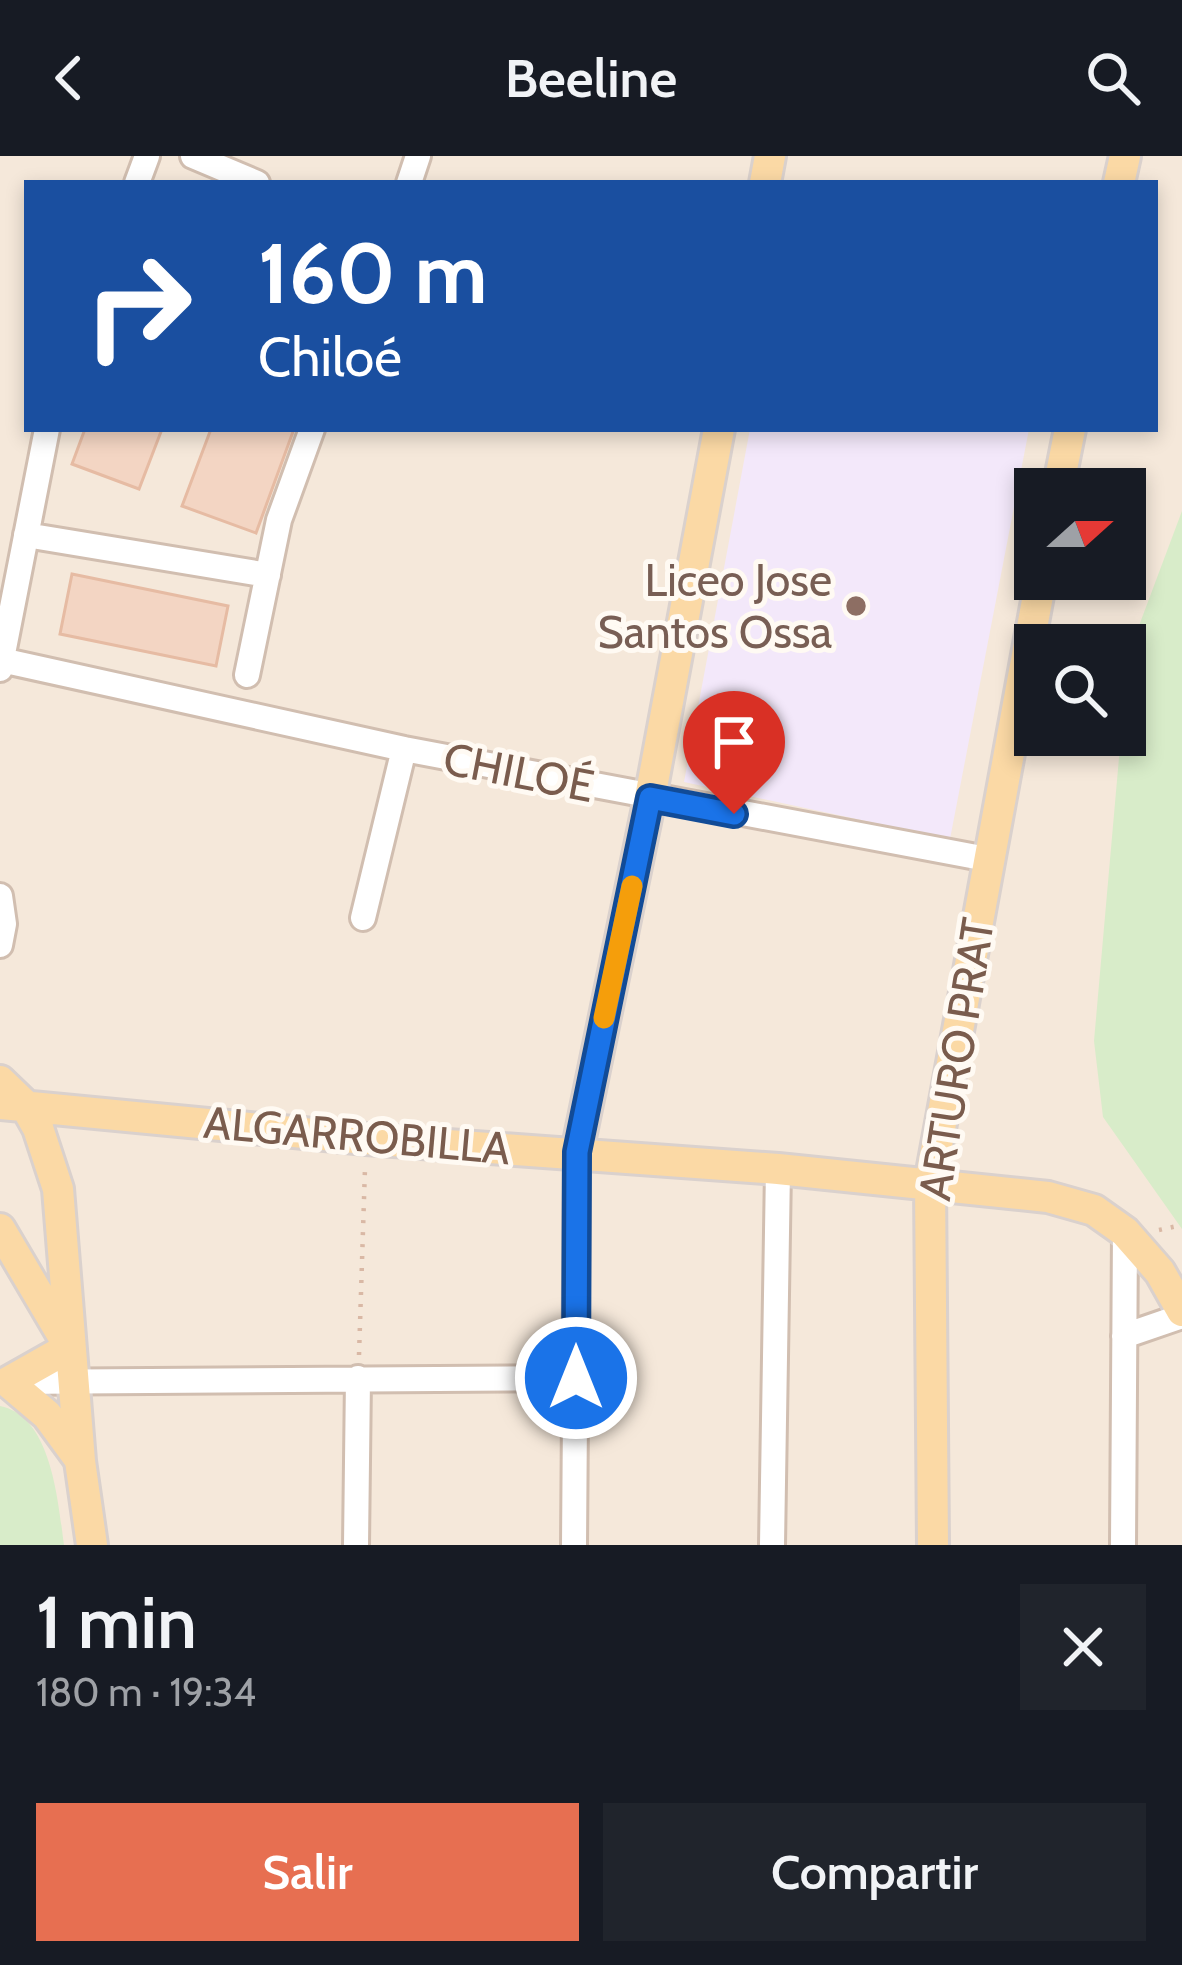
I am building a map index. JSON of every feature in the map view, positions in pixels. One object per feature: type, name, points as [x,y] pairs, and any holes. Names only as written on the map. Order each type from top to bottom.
[{"type":"main road","points":[[577,1152],[650,798],[717,432]]},
{"type":"main road","points":[[1062,468],[1069,432]]},
{"type":"main road","name":"ARTURO PRAT","points":[[933,1545],[930,1183],[1037,600]]},
{"type":"main road","points":[[0,1081],[48,1150],[58,1190],[80,1461],[92,1545]]},
{"type":"main road","name":"ALGARROBILLA","points":[[13,1105],[366,1139],[930,1183],[1048,1197],[1094,1210],[1124,1232]]},
{"type":"main road","points":[[0,1229],[71,1363]]},
{"type":"main road","points":[[1124,1232],[1160,1272],[1182,1313]]},
{"type":"main road","points":[[4,1382],[71,1363]]},
{"type":"main road","points":[[4,1382],[47,1414],[80,1461]]},
{"type":"street","points":[[194,156],[250,180]]},
{"type":"street","points":[[0,665],[46,432]]},
{"type":"street","points":[[247,675],[279,520],[312,432]]},
{"type":"street","points":[[26,535],[268,575]]},
{"type":"street","name":"CHILOÉ","points":[[0,665],[650,798],[987,860]]},
{"type":"street","name":"CHILOÉ","points":[[363,918],[404,749]]},
{"type":"street","points":[[0,896],[4,924],[0,945]]},
{"type":"street","points":[[574,1545],[577,1152]]},
{"type":"street","points":[[772,1545],[778,1169]]},
{"type":"street","points":[[1124,1232],[1124,1545]]},
{"type":"street","points":[[1124,1336],[1182,1313]]},
{"type":"street","points":[[71,1363],[358,1378],[576,1378]]},
{"type":"street","points":[[356,1545],[358,1378]]},
{"type":"path","points":[[358,1378],[366,1139]]},
{"type":"shaded area","points":[[0,156],[1182,156],[1182,1545],[0,1545]]},
{"type":"shaded area","name":"Liceo Jose Santos Ossa","points":[[749,432],[1028,432],[1021,468],[1014,468],[1014,507],[950,839],[684,782]]},
{"type":"green space","points":[[1182,511],[1182,1229],[1103,1117],[1094,1041],[1119,756],[1146,756],[1146,624],[1140,624]]},
{"type":"green space","points":[[0,1406],[17,1413],[42,1443],[55,1485],[64,1545],[0,1545]]},
{"type":"building","points":[[84,432],[161,432],[139,489],[72,464]]},
{"type":"building","points":[[210,432],[293,432],[256,533],[182,506]]},
{"type":"building","points":[[72,574],[228,606],[216,666],[60,634]]},
{"type":"slow traffic","points":[[604,1018],[632,886]]},
{"type":"place","name":"Liceo Jose Santos Ossa","points":[[856,606]]},
{"type":"route","points":[[576,1378],[577,1152],[650,798],[734,814]]}]
